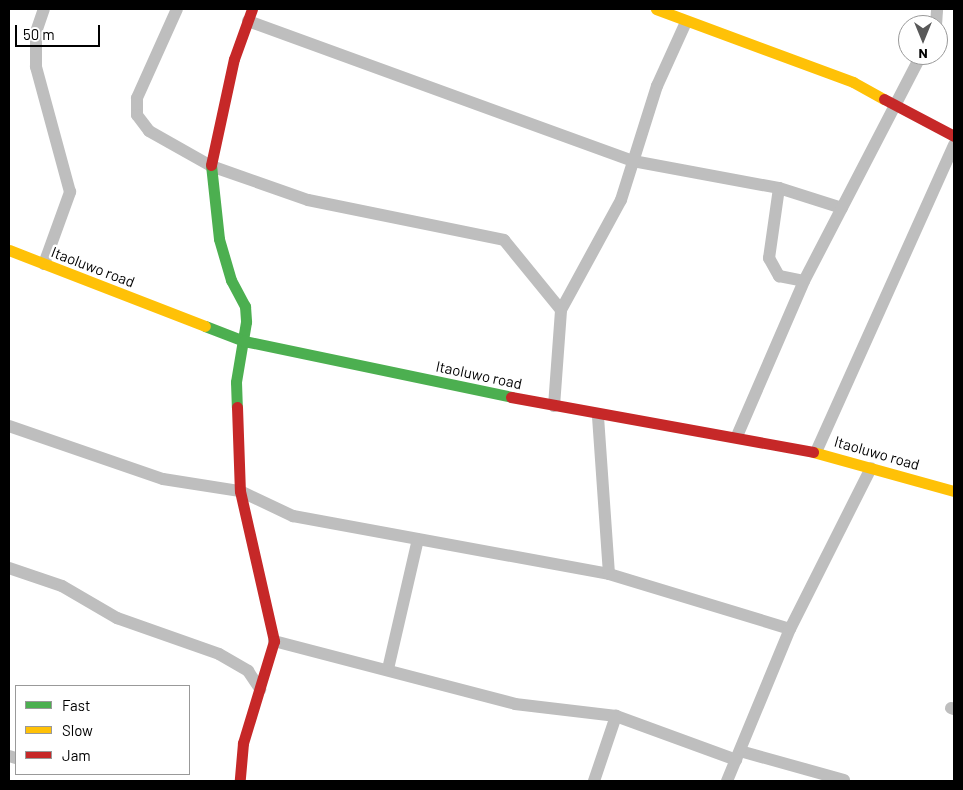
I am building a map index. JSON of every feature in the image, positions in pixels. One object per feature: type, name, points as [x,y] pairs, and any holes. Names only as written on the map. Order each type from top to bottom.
[{"type":"street","points":[[44,9],[36,32],[35,57],[70,192],[44,264]]},
{"type":"street","points":[[178,9],[138,98],[138,114],[149,131],[211,166],[308,200],[504,240],[561,310]]},
{"type":"street","points":[[240,781],[243,743],[274,641],[240,491],[236,382],[244,341],[245,306],[231,280],[219,239],[211,166],[234,60],[252,9]]},
{"type":"street","points":[[656,9],[686,22],[784,54],[854,82],[895,107],[954,136]]},
{"type":"street","points":[[248,22],[633,161],[778,188],[842,208]]},
{"type":"street","points":[[554,406],[561,310],[620,200],[657,86],[686,22]]},
{"type":"street","points":[[737,436],[804,281],[916,65]]},
{"type":"street","points":[[816,452],[954,145]]},
{"type":"street","points":[[778,188],[769,258],[779,276],[804,281]]},
{"type":"street","name":"Itaoluwo road","points":[[9,250],[244,341],[554,406],[737,436],[816,452],[954,491]]},
{"type":"street","points":[[598,414],[609,574]]},
{"type":"street","points":[[9,426],[163,479],[240,491],[293,516],[609,574],[790,629]]},
{"type":"street","points":[[727,781],[790,629],[871,468]]},
{"type":"street","points":[[388,669],[418,539]]},
{"type":"street","points":[[9,568],[62,586],[117,618],[219,654],[248,671],[260,689]]},
{"type":"street","points":[[274,641],[388,669],[515,704],[616,716],[738,756],[844,780]]},
{"type":"street","points":[[594,781],[616,716]]},
{"type":"traffic: fast","points":[[211,165],[219,239],[231,280],[245,306],[246,322],[236,382],[237,407]]},
{"type":"traffic: fast","points":[[205,326],[244,341],[511,397]]},
{"type":"traffic: slow","points":[[656,9],[853,82],[884,99]]},
{"type":"traffic: slow","points":[[9,250],[205,326]]},
{"type":"traffic: slow","points":[[813,452],[954,491]]},
{"type":"traffic: jam","points":[[211,165],[234,59],[252,9]]},
{"type":"traffic: jam","points":[[884,99],[954,136]]},
{"type":"traffic: jam","points":[[511,397],[813,452]]},
{"type":"traffic: jam","points":[[237,407],[240,491],[274,641],[243,743],[240,781]]}]
